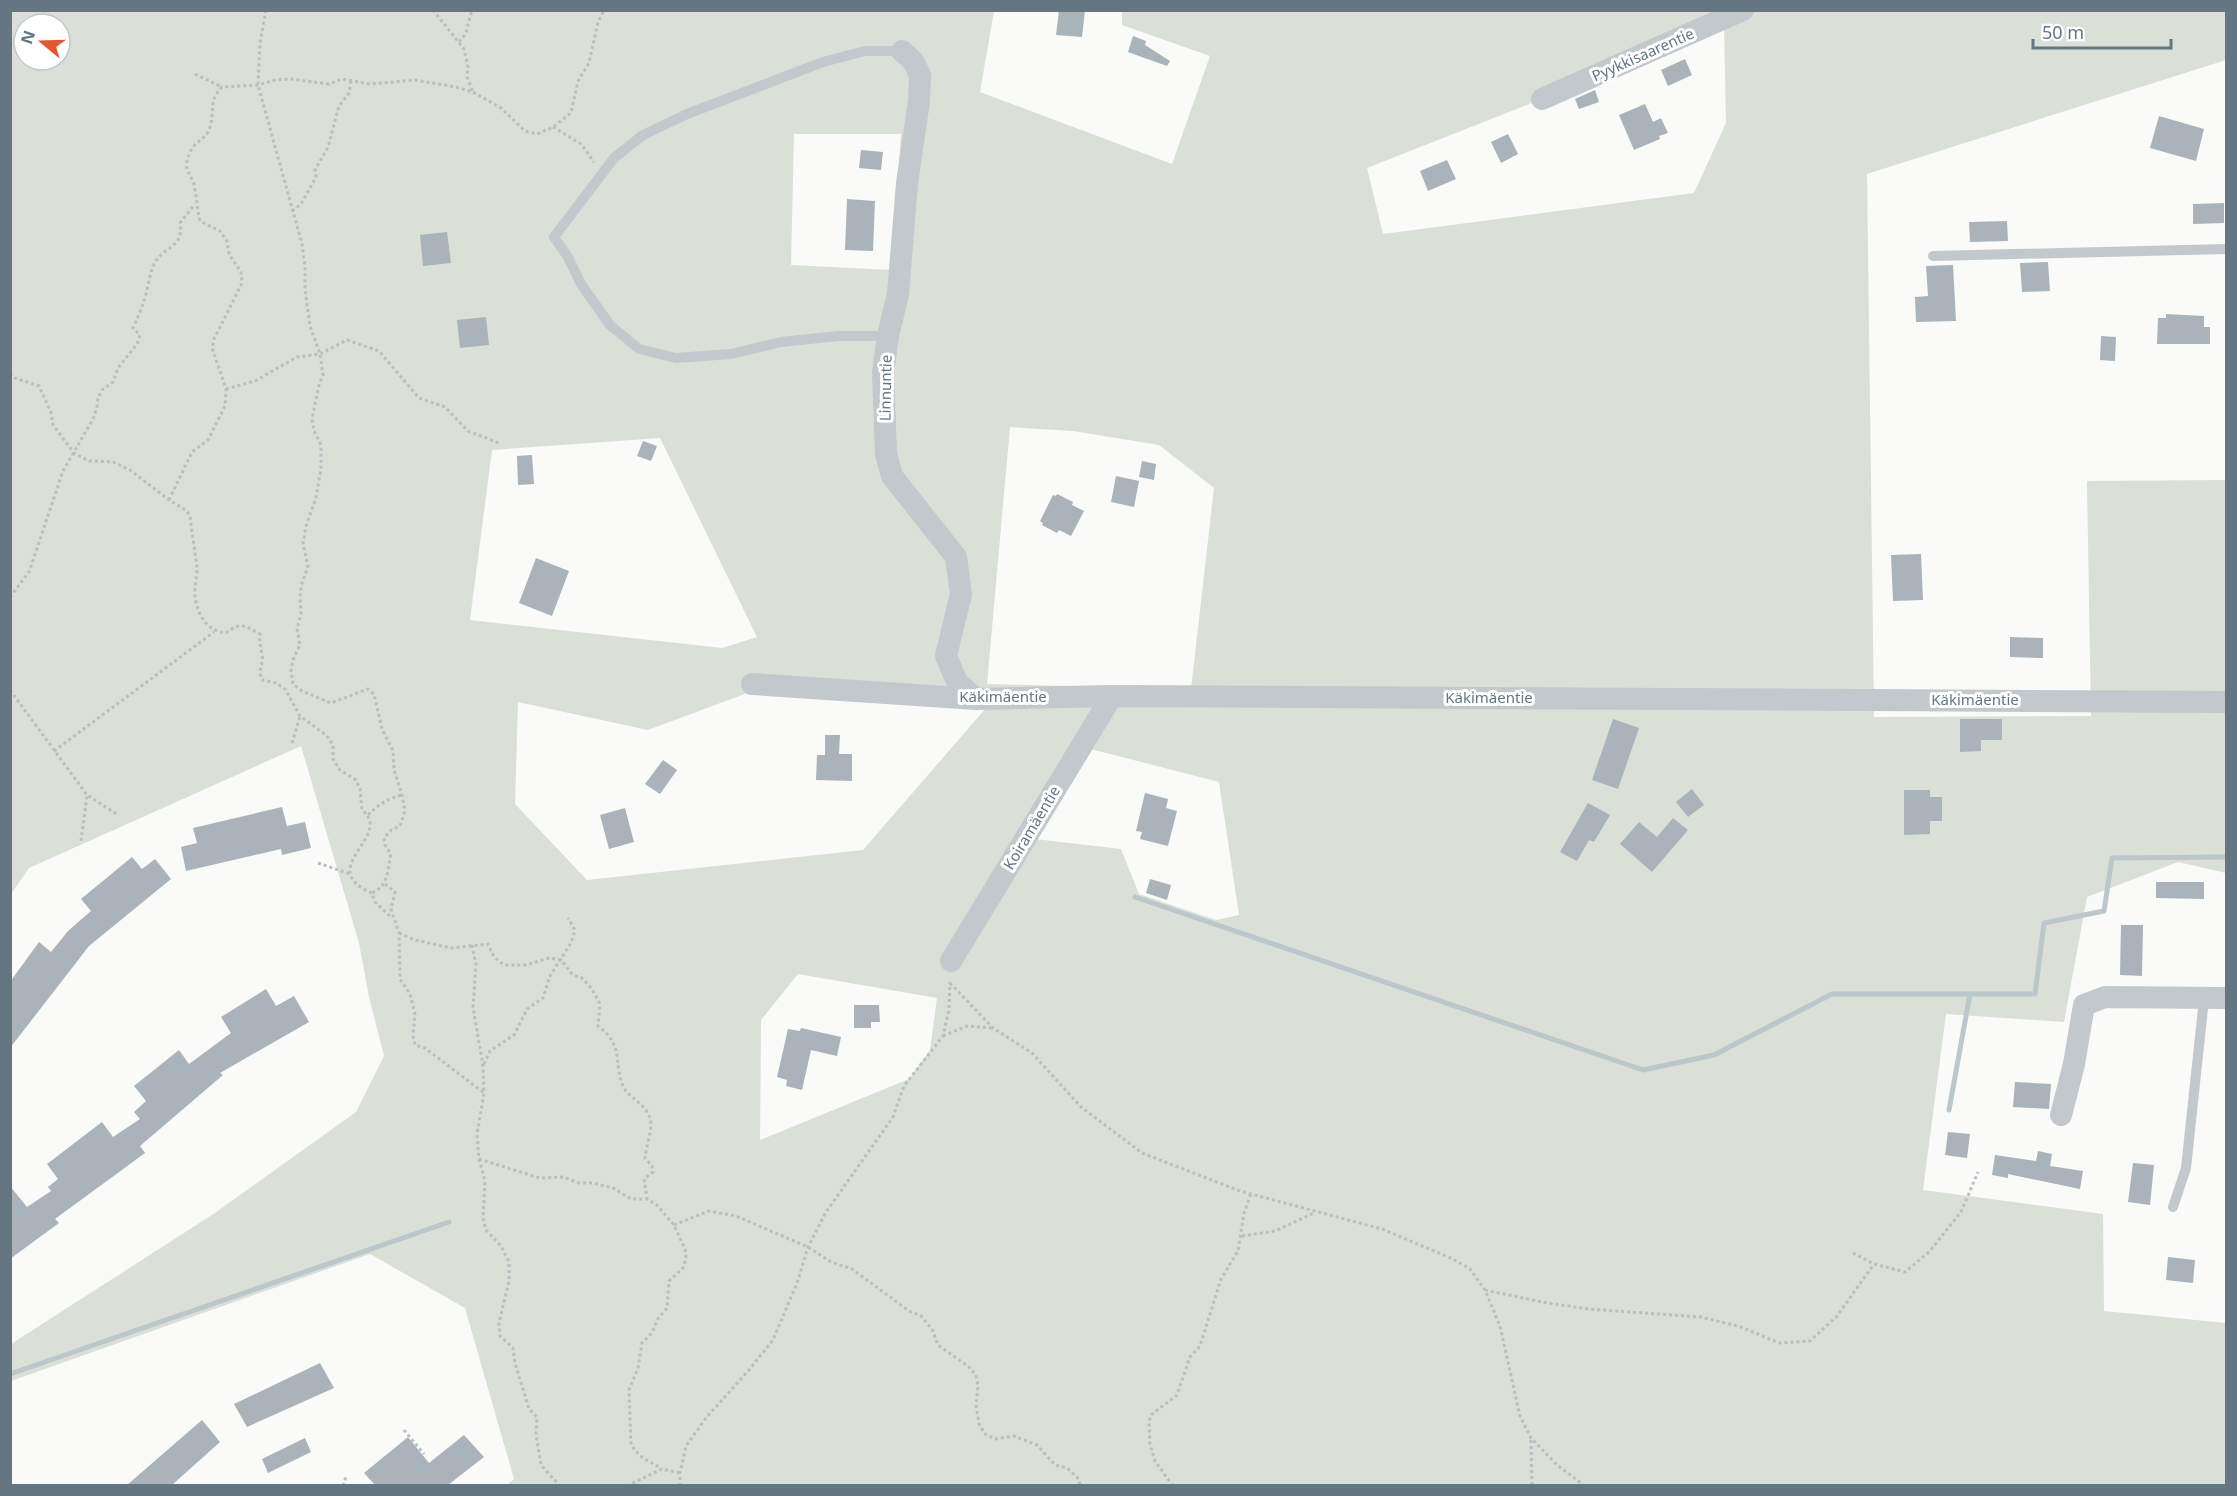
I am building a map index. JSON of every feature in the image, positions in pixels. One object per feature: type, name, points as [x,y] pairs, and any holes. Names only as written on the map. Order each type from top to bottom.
[{"type":"street","name":"Pyykkisaarentie","points":[[1542,99],[1743,10]]},
{"type":"street","name":"Linnuntie","points":[[902,51],[913,61],[920,75],[920,100],[907,183],[898,294],[888,336],[883,373],[886,454],[892,476],[956,557],[961,594],[946,657],[957,682],[976,699]]},
{"type":"street","name":"Käkimäentie","points":[[752,684],[976,699],[1112,696],[2226,702]]},
{"type":"street","name":"Koiramäentie","points":[[950,972],[1112,696]]},
{"type":"street","points":[[2061,1115],[2074,1064],[2084,1005],[2105,997],[2215,998]]},
{"type":"lane","points":[[888,336],[838,336],[781,342],[731,354],[676,358],[639,349],[610,326],[581,284],[568,257],[554,237],[614,158],[643,135],[687,114],[823,62],[865,51],[902,51]]},
{"type":"lane","points":[[1933,256],[2226,249]]},
{"type":"lane","points":[[2174,1207],[2186,1168],[2215,998]]},
{"type":"path","points":[[266,10],[260,43],[258,85],[302,244],[310,326],[320,354],[323,375],[312,419],[321,445],[321,468],[316,498],[306,526],[303,544],[308,566],[301,586],[301,614],[297,629],[300,645],[291,671],[293,684],[302,691],[331,703],[368,690],[374,694],[382,729],[393,751],[394,770],[405,812],[404,821],[400,826],[391,830],[384,837],[385,845],[392,854],[385,884],[372,893]]},
{"type":"path","points":[[433,10],[464,49],[468,68],[467,77],[473,92]]},
{"type":"path","points":[[459,42],[466,33],[472,10]]},
{"type":"path","points":[[195,74],[222,87],[258,85],[275,80],[291,79],[329,84],[342,79],[351,79],[370,84],[415,80],[456,87],[473,92],[501,108],[525,131],[537,134],[553,127],[571,113],[578,81],[588,63],[598,22],[604,10]]},
{"type":"path","points":[[292,211],[302,204],[316,177],[315,170],[328,147],[339,106],[349,93],[351,79]]},
{"type":"path","points":[[169,500],[192,452],[208,440],[225,406],[226,389],[212,348],[214,339],[242,283],[241,272],[229,254],[227,241],[220,231],[200,221],[195,204],[195,187],[188,175],[186,164],[192,148],[208,133],[212,120],[214,95],[222,87]]},
{"type":"path","points":[[553,127],[581,144],[603,175]]},
{"type":"path","points":[[10,597],[29,572],[63,471],[93,419],[102,390],[113,382],[118,368],[137,344],[140,335],[133,328],[144,302],[154,265],[160,256],[177,243],[181,233],[180,223],[195,204]]},
{"type":"path","points":[[226,389],[255,381],[297,357],[320,354],[346,340],[379,351],[419,398],[445,407],[468,431],[499,443]]},
{"type":"path","points":[[10,373],[15,378],[39,386],[51,412],[53,425],[74,453],[89,461],[113,462],[130,470],[187,511],[190,516],[197,571],[195,596],[207,626],[214,632],[226,633],[235,626],[244,626],[260,634],[258,645],[263,656],[259,673],[262,680],[276,683],[285,689],[300,716],[326,735],[333,745],[333,759],[340,770],[356,780],[360,789],[362,810],[371,822],[370,831],[351,859],[350,874],[358,887],[372,893],[375,902],[392,918]]},
{"type":"path","points":[[54,751],[214,632]]},
{"type":"path","points":[[285,689],[293,684]]},
{"type":"path","points":[[10,690],[87,795],[118,814]]},
{"type":"path","points":[[292,743],[300,716]]},
{"type":"path","points":[[81,841],[87,795]]},
{"type":"path","points":[[368,815],[388,799],[402,795]]},
{"type":"path","points":[[318,863],[350,874]]},
{"type":"path","points":[[385,884],[395,892],[391,909],[392,918],[399,933],[400,979],[410,994],[415,1014],[413,1036],[415,1045],[425,1048],[484,1093]]},
{"type":"path","points":[[483,1066],[490,1052],[514,1035],[526,1010],[543,998],[550,976],[571,943],[575,930],[568,918]]},
{"type":"path","points":[[399,933],[415,940],[451,948],[488,945],[494,957],[504,965],[526,965],[549,958],[561,960],[573,975],[582,978],[592,988],[600,1004],[598,1026],[607,1033],[617,1049],[620,1079],[626,1092],[641,1103],[651,1125],[645,1158],[652,1166],[653,1172],[644,1179],[647,1198]]},
{"type":"path","points":[[472,945],[476,965],[473,1007],[483,1066],[484,1093],[477,1134],[479,1159],[485,1181],[483,1218],[486,1230],[501,1246],[509,1262],[509,1281],[499,1323],[500,1335],[513,1348],[515,1363],[529,1409],[537,1417],[536,1435],[541,1465],[560,1485]]},
{"type":"path","points":[[950,972],[993,1028],[1032,1053],[1081,1107],[1142,1153],[1251,1194],[1382,1229],[1453,1259],[1470,1269],[1485,1290],[1500,1326],[1521,1416],[1531,1438],[1557,1465],[1585,1485]]},
{"type":"path","points":[[680,1485],[680,1473],[686,1446],[706,1418],[773,1340],[797,1283],[808,1247],[826,1212],[892,1117],[904,1086],[943,1036],[949,1010],[950,972]]},
{"type":"path","points":[[943,1036],[967,1026],[993,1028]]},
{"type":"path","points":[[479,1159],[540,1178],[563,1178],[579,1184],[613,1188],[631,1199],[647,1198],[657,1205],[674,1225],[685,1249],[686,1258],[682,1268],[669,1281],[667,1308],[657,1320],[652,1333],[642,1343],[638,1368],[629,1390],[631,1445],[640,1456],[662,1469],[680,1473]]},
{"type":"path","points":[[1853,1253],[1874,1264],[1905,1272],[1929,1252],[1961,1212],[1978,1172]]},
{"type":"path","points":[[1173,1485],[1155,1461],[1150,1444],[1151,1414],[1177,1395],[1190,1357],[1200,1346],[1221,1279],[1238,1251],[1244,1213],[1251,1194]]},
{"type":"path","points":[[674,1225],[709,1211],[736,1216],[808,1247],[831,1262],[852,1269],[909,1311],[921,1316],[932,1329],[938,1345],[969,1367],[975,1375],[978,1386],[976,1405],[979,1424],[985,1434],[995,1439],[1014,1436],[1037,1445],[1055,1465],[1067,1468],[1077,1477],[1081,1485]]},
{"type":"path","points":[[1242,1236],[1275,1231],[1316,1213]]},
{"type":"path","points":[[1485,1290],[1588,1309],[1701,1317],[1741,1327],[1779,1343],[1810,1341],[1837,1316],[1874,1264]]},
{"type":"path","points":[[404,1431],[424,1454]]},
{"type":"path","points":[[1531,1438],[1532,1485]]},
{"type":"path","points":[[627,1485],[662,1469]]},
{"type":"path","points":[[343,1485],[346,1476]]},
{"type":"shaded area","points":[[11,11],[994,11],[980,92],[1172,164],[1210,56],[1122,25],[1122,11],[2226,11],[2226,60],[1867,174],[1874,717],[2091,716],[2087,481],[2226,480],[2226,873],[2178,862],[2087,897],[2064,1022],[1946,1014],[1923,1190],[2103,1214],[2104,1311],[2226,1323],[2226,1485],[507,1485],[514,1479],[465,1308],[370,1254],[11,1381],[11,1344],[212,1215],[356,1112],[384,1056],[369,997],[359,943],[301,746],[29,868],[11,894]],"holes":[[[1724,20],[1726,123],[1694,193],[1383,234],[1367,168],[1542,99]],[[794,134],[901,134],[891,270],[791,265]],[[1010,427],[1073,431],[1159,445],[1214,488],[1191,689],[987,684]],[[660,438],[757,637],[722,648],[470,620],[492,450]],[[750,692],[986,708],[863,850],[587,880],[515,804],[518,702],[648,730]],[[1087,748],[1219,782],[1239,915],[1216,920],[1139,894],[1121,849],[1035,839]],[[798,974],[937,998],[930,1050],[909,1079],[760,1140],[761,1020]]]},
{"type":"building","points":[[1059,10],[1085,10],[1082,37],[1056,35]]},
{"type":"building","points":[[1133,36],[1146,41],[1145,45],[1170,61],[1167,66],[1128,52]]},
{"type":"building","points":[[1685,59],[1692,75],[1668,86],[1661,70]]},
{"type":"building","points":[[1595,90],[1599,102],[1579,109],[1575,99]]},
{"type":"building","points":[[1645,104],[1653,122],[1661,118],[1668,133],[1634,150],[1619,115]]},
{"type":"building","points":[[2159,116],[2204,129],[2196,161],[2150,148]]},
{"type":"building","points":[[1508,134],[1518,154],[1501,163],[1491,142]]},
{"type":"building","points":[[861,150],[883,152],[881,170],[859,168]]},
{"type":"building","points":[[1447,160],[1456,179],[1428,191],[1420,171]]},
{"type":"building","points":[[847,199],[875,201],[873,251],[845,250]]},
{"type":"building","points":[[2224,203],[2224,223],[2193,224],[2193,204]]},
{"type":"building","points":[[2007,221],[2008,241],[1970,242],[1969,222]]},
{"type":"building","points":[[447,232],[451,263],[423,266],[420,235]]},
{"type":"building","points":[[2048,262],[2050,291],[2022,292],[2020,263]]},
{"type":"building","points":[[1953,265],[1956,321],[1916,322],[1915,297],[1928,296],[1926,266]]},
{"type":"building","points":[[2166,314],[2204,316],[2204,327],[2210,327],[2210,344],[2157,344],[2158,318],[2166,318]]},
{"type":"building","points":[[486,317],[489,345],[460,348],[457,320]]},
{"type":"building","points":[[2101,336],[2116,337],[2115,361],[2100,360]]},
{"type":"building","points":[[643,441],[657,446],[651,461],[637,456]]},
{"type":"building","points":[[532,455],[534,484],[518,485],[517,456]]},
{"type":"building","points":[[1142,461],[1156,464],[1154,480],[1139,477]]},
{"type":"building","points":[[1116,476],[1139,481],[1134,507],[1111,502]]},
{"type":"building","points":[[1057,494],[1084,511],[1071,536],[1059,530],[1057,533],[1042,525],[1040,521],[1053,495]]},
{"type":"building","points":[[1921,554],[1923,600],[1893,601],[1891,555]]},
{"type":"building","points":[[536,558],[569,571],[552,616],[519,603]]},
{"type":"building","points":[[2010,637],[2043,638],[2043,658],[2010,657]]},
{"type":"building","points":[[1613,719],[1639,728],[1618,789],[1592,780]]},
{"type":"building","points":[[1960,719],[2002,719],[2002,740],[1981,740],[1981,751],[1960,752]]},
{"type":"building","points":[[825,735],[840,735],[839,754],[852,754],[852,781],[816,780],[817,755],[825,755]]},
{"type":"building","points":[[663,760],[677,770],[660,794],[645,784]]},
{"type":"building","points":[[1692,789],[1704,805],[1688,817],[1676,802]]},
{"type":"building","points":[[1904,790],[1930,790],[1930,797],[1942,797],[1942,821],[1930,821],[1930,834],[1904,835]]},
{"type":"building","points":[[1145,793],[1168,799],[1166,808],[1177,811],[1168,846],[1140,839],[1142,832],[1136,831]]},
{"type":"building","points":[[1588,803],[1610,815],[1594,842],[1589,840],[1577,861],[1560,852]]},
{"type":"building","points":[[282,807],[287,826],[305,822],[311,848],[282,855],[281,849],[186,871],[181,847],[197,843],[193,828]]},
{"type":"building","points":[[625,808],[634,842],[609,849],[600,815]]},
{"type":"building","points":[[1673,818],[1688,830],[1652,872],[1620,844],[1639,822],[1657,837]]},
{"type":"building","points":[[132,857],[142,869],[155,859],[171,879],[89,946],[10,1048],[10,982],[39,942],[51,952],[68,931],[91,911],[81,899]]},
{"type":"building","points":[[1150,879],[1171,885],[1167,900],[1146,893]]},
{"type":"building","points":[[2156,882],[2204,882],[2204,899],[2156,898]]},
{"type":"building","points":[[2121,925],[2143,925],[2142,976],[2120,975]]},
{"type":"building","points":[[266,989],[276,1006],[294,996],[309,1022],[220,1073],[223,1075],[140,1146],[145,1153],[55,1219],[59,1223],[10,1259],[10,1186],[27,1207],[51,1191],[48,1187],[58,1179],[47,1164],[102,1122],[113,1137],[140,1119],[134,1112],[146,1101],[134,1086],[179,1050],[189,1064],[231,1033],[221,1017]]},
{"type":"building","points":[[854,1005],[879,1005],[880,1022],[871,1022],[871,1028],[854,1028]]},
{"type":"building","points":[[801,1028],[841,1037],[837,1056],[811,1050],[802,1090],[786,1086],[787,1080],[777,1077],[788,1029],[800,1031]]},
{"type":"building","points":[[2015,1082],[2051,1084],[2049,1109],[2013,1107]]},
{"type":"building","points":[[1948,1132],[1970,1134],[1967,1158],[1945,1155]]},
{"type":"building","points":[[2038,1151],[2052,1154],[2050,1166],[2083,1171],[2080,1189],[2008,1174],[2008,1178],[1992,1175],[1995,1155],[2036,1161]]},
{"type":"building","points":[[2133,1163],[2154,1165],[2150,1205],[2128,1202]]},
{"type":"building","points":[[2168,1257],[2195,1260],[2193,1283],[2166,1280]]},
{"type":"building","points":[[320,1363],[334,1388],[247,1427],[234,1404]]},
{"type":"building","points":[[202,1420],[220,1442],[172,1485],[127,1485]]},
{"type":"building","points":[[464,1435],[484,1457],[448,1485],[375,1485],[364,1473],[408,1437],[429,1463]]},
{"type":"building","points":[[305,1438],[311,1452],[268,1473],[262,1459]]},
{"type":"waterway","points":[[1135,897],[1643,1070],[1714,1055],[1832,994],[2035,994],[2044,923],[2104,911],[2112,858],[2226,857]]},
{"type":"waterway","points":[[1949,1110],[1970,994]]},
{"type":"waterway","points":[[10,1374],[449,1222]]}]
